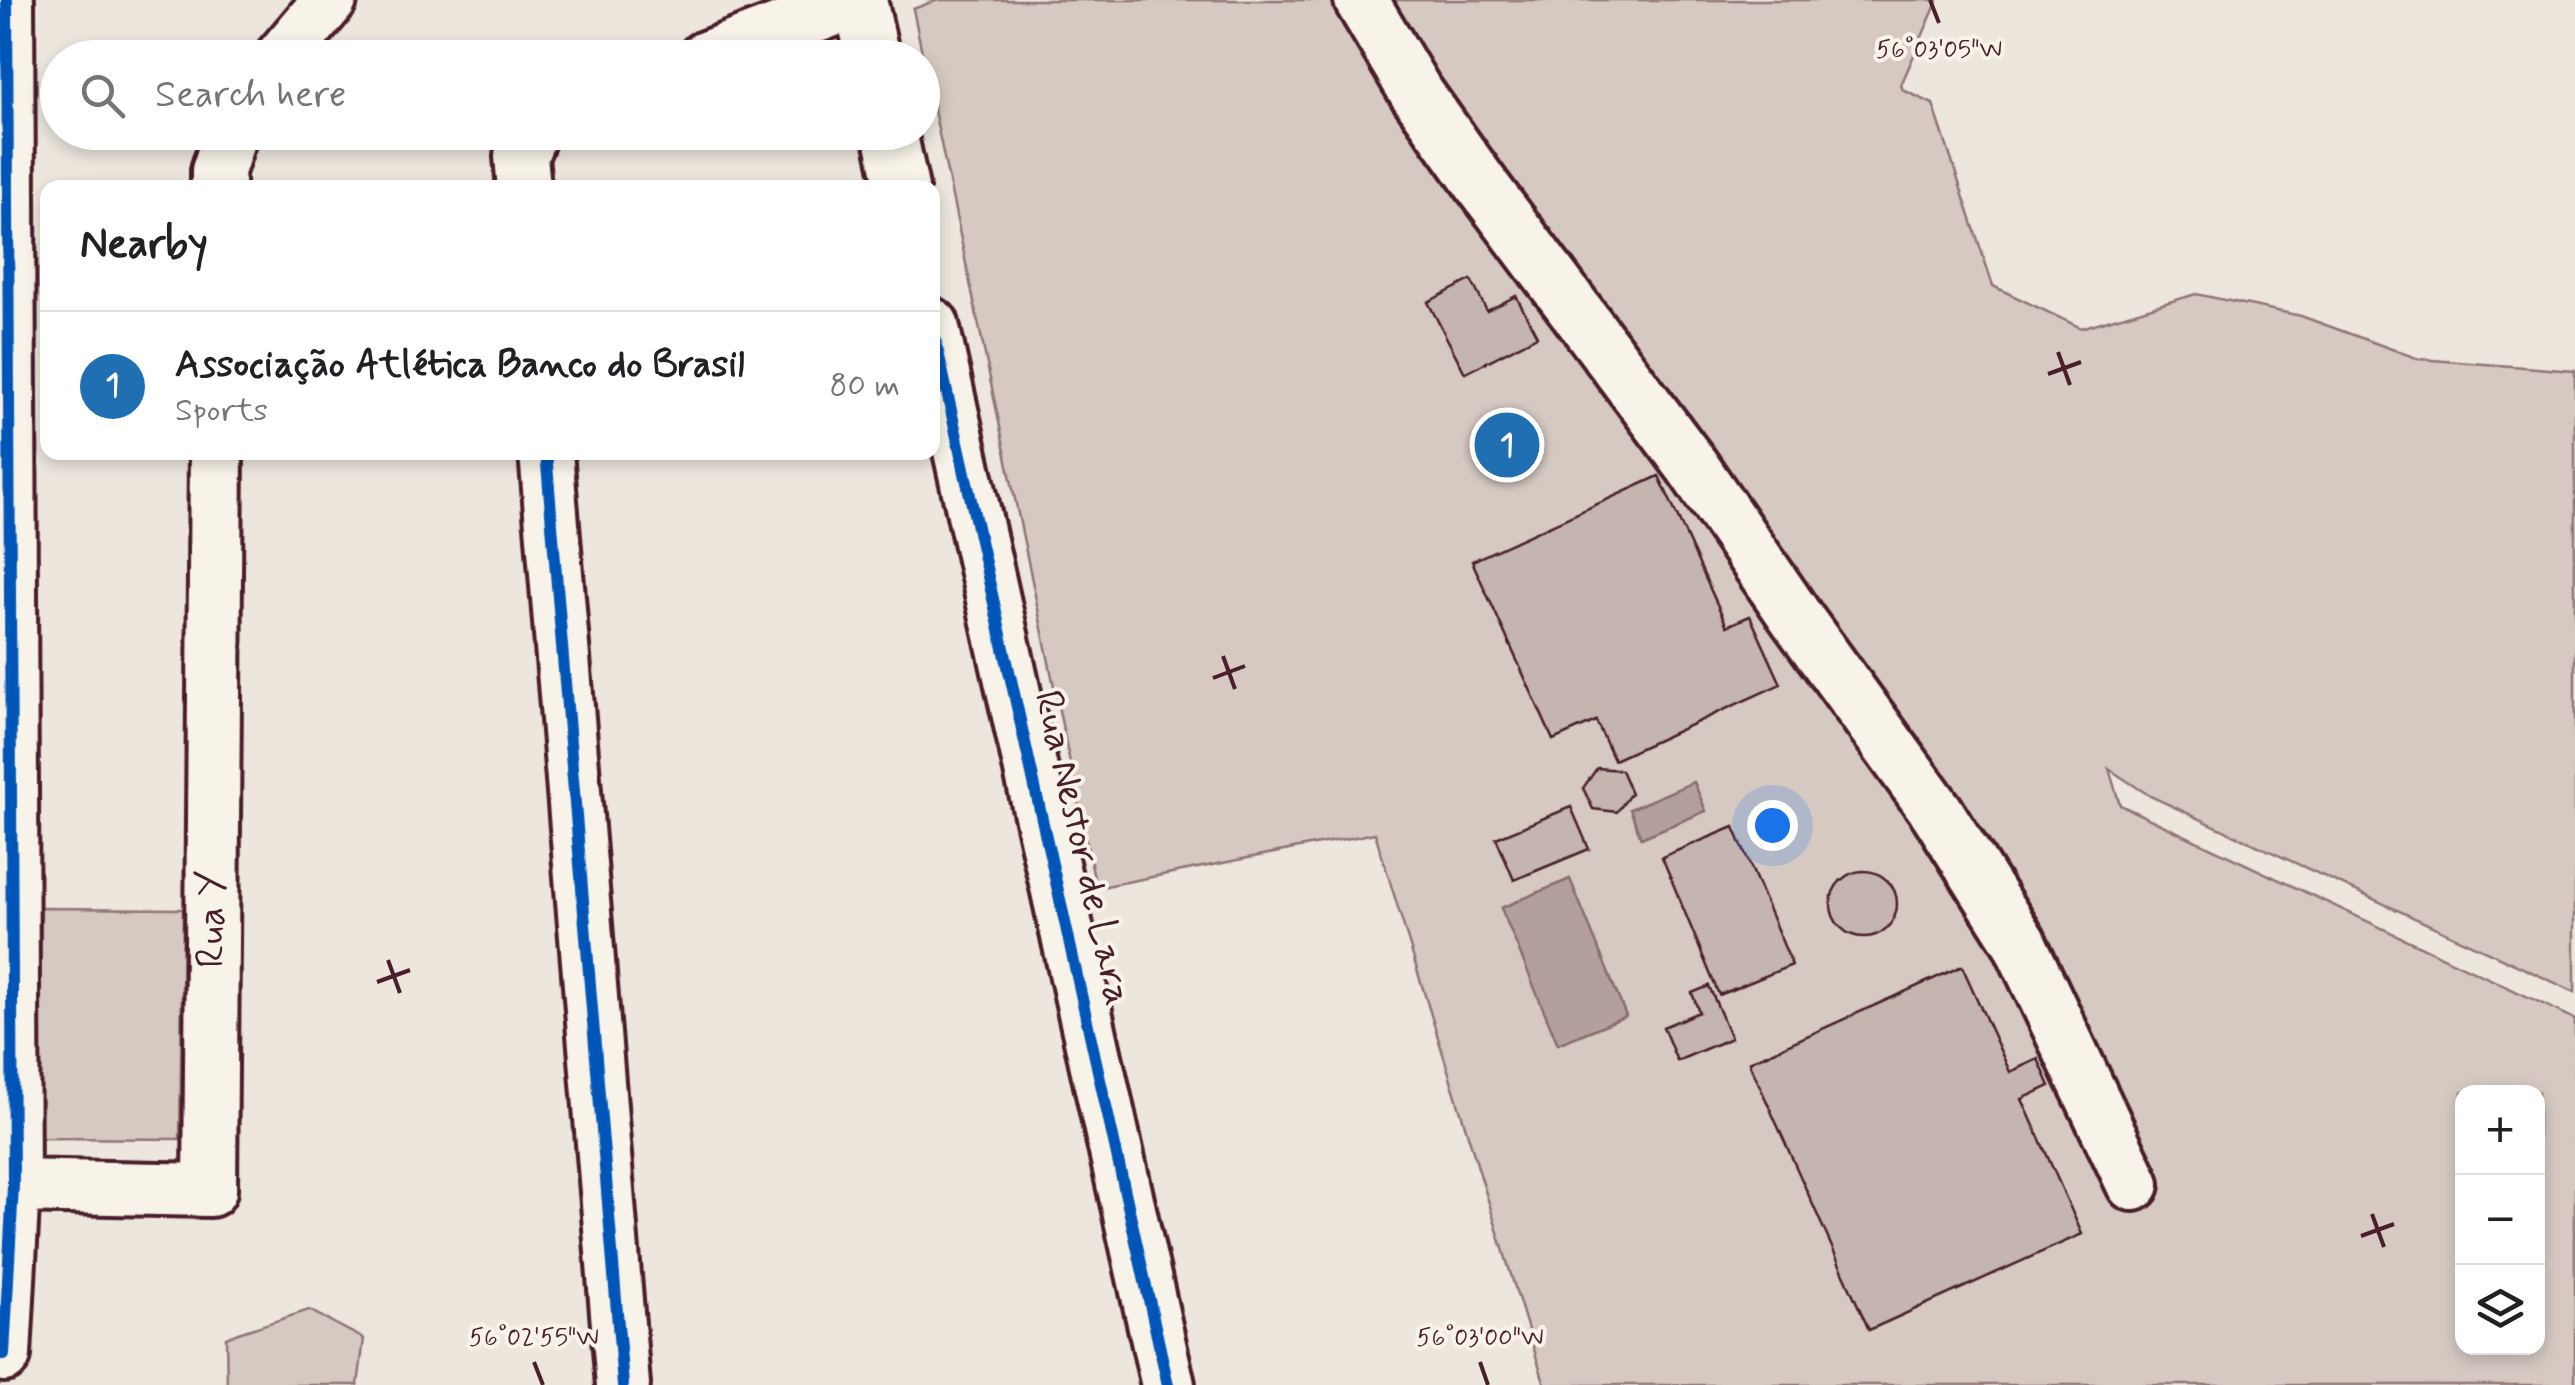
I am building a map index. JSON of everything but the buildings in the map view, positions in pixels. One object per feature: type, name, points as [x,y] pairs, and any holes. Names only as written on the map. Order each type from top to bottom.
[{"type":"street","points":[[4,1355],[13,1186],[7,0]]},
{"type":"street","points":[[296,40],[330,0]]},
{"type":"street","points":[[753,40],[860,0],[869,40]]},
{"type":"street","points":[[1360,0],[1415,91],[1461,156],[1692,466],[1937,812],[2019,942],[2133,1184]]},
{"type":"street","points":[[218,180],[226,150]]},
{"type":"street","points":[[524,150],[524,180]]},
{"type":"street","points":[[894,150],[900,180]]},
{"type":"street","name":"Rua Nestor de Lara","points":[[940,361],[1168,1385]]},
{"type":"street","name":"Rua Y","points":[[13,1186],[210,1190],[216,460]]},
{"type":"street","points":[[547,460],[623,1385]]},
{"type":"shaded area","points":[[937,0],[1938,0],[1901,85],[1903,90],[1933,104],[1993,286],[2081,328],[2196,294],[2301,316],[2419,359],[2575,371],[2575,992],[2150,796],[2109,769],[2120,805],[2575,1019],[2575,1385],[1545,1385],[1375,833],[1096,888],[940,139],[940,40],[919,40],[913,9]]},
{"type":"shaded area","points":[[1694,782],[1706,811],[1641,838],[1630,809]]},
{"type":"shaded area","points":[[1570,879],[1626,1016],[1558,1044],[1501,908]]},
{"type":"shaded area","points":[[41,908],[183,909],[180,1139],[38,1138]]},
{"type":"shaded area","points":[[309,1310],[364,1339],[358,1385],[227,1385],[226,1337]]},
{"type":"cycle path","points":[[4,1355],[13,1186],[7,0]]},
{"type":"cycle path","points":[[940,361],[1168,1385]]},
{"type":"cycle path","points":[[547,460],[623,1385]]},
{"type":"place","name":"Associação Atlética Banco do Brasil","points":[[1507,445]]}]
